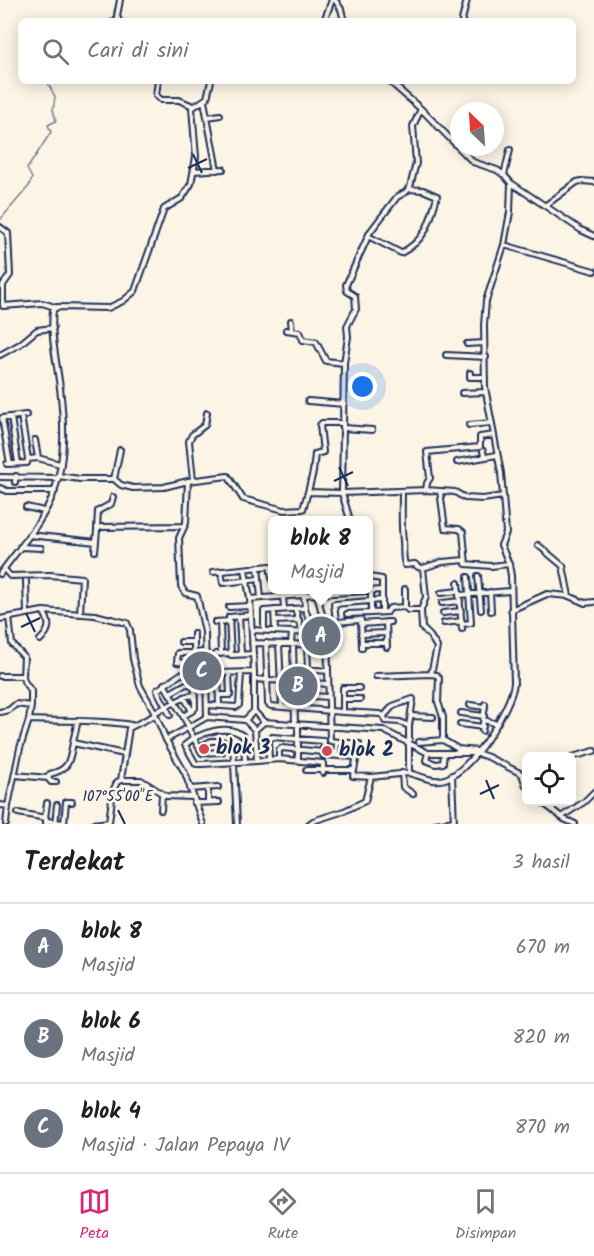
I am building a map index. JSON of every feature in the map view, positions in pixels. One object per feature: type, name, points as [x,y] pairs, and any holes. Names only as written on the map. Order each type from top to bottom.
[{"type":"street","points":[[118,18],[120,0]]},
{"type":"street","points":[[325,18],[334,0],[341,9],[343,18]]},
{"type":"street","points":[[462,18],[467,0]]},
{"type":"street","points":[[158,84],[156,95],[160,100],[179,100],[193,106],[204,101],[210,91],[211,84]]},
{"type":"street","points":[[393,84],[422,109],[473,162],[498,170],[511,183],[581,230],[594,236]]},
{"type":"street","points":[[204,101],[217,170]]},
{"type":"street","points":[[1,228],[9,235],[10,272],[3,285],[3,306],[42,303],[55,308],[108,308],[130,296],[137,286],[164,210],[182,198],[191,184],[196,157],[193,106]]},
{"type":"street","points":[[349,516],[342,493],[344,363],[348,337],[347,326],[356,309],[355,296],[347,291],[346,285],[368,236],[397,197],[408,189],[416,163],[413,126],[422,109]]},
{"type":"street","points":[[208,117],[220,115]]},
{"type":"street","points":[[504,175],[510,150]]},
{"type":"street","points":[[194,171],[223,170]]},
{"type":"street","points":[[546,205],[577,183],[594,182]]},
{"type":"street","points":[[269,759],[268,741],[270,738],[359,744],[354,777],[409,773],[438,780],[446,779],[477,752],[497,724],[511,698],[514,687],[509,564],[501,545],[506,533],[503,496],[486,392],[485,343],[486,301],[504,245],[510,212],[511,183]]},
{"type":"street","points":[[368,236],[401,253],[424,233],[432,220],[437,196],[423,190],[408,189]]},
{"type":"street","points":[[504,245],[594,271]]},
{"type":"street","points":[[0,574],[44,511],[55,491],[58,477],[64,435],[53,328],[55,308]]},
{"type":"street","points":[[291,321],[292,331]]},
{"type":"street","points":[[0,355],[21,344],[38,330],[53,328]]},
{"type":"street","points":[[286,330],[300,332],[303,340],[318,344],[326,361],[344,363]]},
{"type":"street","points":[[467,344],[485,343]]},
{"type":"street","points":[[446,355],[486,357]]},
{"type":"street","points":[[470,372],[470,377],[485,377]]},
{"type":"street","points":[[462,393],[486,392]]},
{"type":"street","points":[[308,401],[344,405]]},
{"type":"street","points":[[207,413],[205,425],[192,435],[189,441],[191,481],[184,526],[179,538],[182,590],[196,596],[205,632],[207,717]]},
{"type":"street","points":[[23,415],[27,463],[8,464],[1,418],[11,417],[23,415]]},
{"type":"street","points":[[11,417],[18,463]]},
{"type":"street","points":[[0,477],[114,480],[121,485],[149,488],[228,476],[243,499],[284,510],[303,508],[314,472],[315,454],[323,452],[320,425],[322,423],[343,425],[372,430]]},
{"type":"street","points":[[469,425],[492,423]]},
{"type":"street","points":[[426,490],[430,478],[428,452],[480,447],[480,437],[494,435]]},
{"type":"street","points":[[35,440],[38,458]]},
{"type":"street","points":[[114,480],[120,450]]},
{"type":"street","points":[[483,451],[484,457]]},
{"type":"street","points":[[458,462],[497,455]]},
{"type":"street","points":[[28,459],[38,458],[60,464]]},
{"type":"street","points":[[15,482],[16,476]]},
{"type":"street","points":[[0,488],[7,491],[55,491]]},
{"type":"street","points":[[308,492],[426,490],[455,492],[465,498],[483,499],[503,496]]},
{"type":"street","points":[[402,491],[403,522],[400,529],[405,564],[415,564],[423,568],[442,562],[465,560]]},
{"type":"street","points":[[440,491],[445,528],[462,531],[466,565],[509,564]]},
{"type":"street","points":[[95,551],[98,511],[111,504],[113,497]]},
{"type":"street","points":[[26,507],[44,511]]},
{"type":"street","points":[[97,530],[102,527],[184,526]]},
{"type":"street","points":[[29,535],[96,542]]},
{"type":"street","points":[[538,544],[563,566],[569,596]]},
{"type":"street","points":[[20,547],[41,548]]},
{"type":"street","points":[[258,567],[261,598]]},
{"type":"street","points":[[213,572],[268,567]]},
{"type":"street","points":[[423,568],[426,597],[421,610],[422,628],[437,647],[431,674]]},
{"type":"street","points":[[4,569],[10,576],[50,575],[82,578],[80,613]]},
{"type":"street","points":[[245,569],[252,630],[254,711],[264,722],[383,730],[428,753],[477,752]]},
{"type":"street","points":[[221,571],[223,583],[259,579]]},
{"type":"street","points":[[477,576],[481,610]]},
{"type":"street","points":[[444,623],[462,625],[471,623],[468,577]]},
{"type":"street","points":[[373,578],[382,579],[382,612]]},
{"type":"street","points":[[26,581],[27,613]]},
{"type":"street","points":[[458,584],[462,625]]},
{"type":"street","points":[[405,589],[405,607]]},
{"type":"street","points":[[373,591],[382,590]]},
{"type":"street","points":[[441,593],[469,594],[510,591]]},
{"type":"street","points":[[490,592],[491,610]]},
{"type":"street","points":[[250,599],[317,594],[327,645],[330,741]]},
{"type":"street","points":[[371,594],[371,613]]},
{"type":"street","points":[[252,630],[312,633],[304,595]]},
{"type":"street","points":[[511,610],[544,595],[569,596],[585,603],[594,602]]},
{"type":"street","points":[[283,596],[284,609]]},
{"type":"street","points":[[336,621],[333,605],[382,600]]},
{"type":"street","points":[[442,603],[460,601]]},
{"type":"street","points":[[345,603],[347,620]]},
{"type":"street","points":[[229,607],[250,606]]},
{"type":"street","points":[[346,614],[387,612],[391,608],[405,607],[407,610],[421,610]]},
{"type":"street","points":[[264,631],[264,612],[305,608]]},
{"type":"street","points":[[295,609],[302,632]]},
{"type":"street","points":[[274,610],[275,631]]},
{"type":"street","points":[[40,640],[45,636],[48,627],[48,620],[43,611]]},
{"type":"street","points":[[0,619],[43,611],[80,613],[124,622],[128,625],[140,686],[182,767],[203,824]]},
{"type":"street","points":[[443,613],[461,611]]},
{"type":"street","points":[[324,623],[347,620],[361,622],[388,622],[387,645],[362,646],[362,634],[361,622],[361,613]]},
{"type":"street","points":[[231,653],[229,617],[251,615]]},
{"type":"street","points":[[239,616],[241,654]]},
{"type":"street","points":[[6,824],[20,748],[31,706],[31,691],[23,676],[24,657],[12,644],[9,617]]},
{"type":"street","points":[[274,621],[298,620]]},
{"type":"street","points":[[230,621],[218,622],[219,654],[253,654]]},
{"type":"street","points":[[292,632],[298,760]]},
{"type":"street","points":[[362,634],[386,633]]},
{"type":"street","points":[[183,716],[195,708],[194,634]]},
{"type":"street","points":[[181,642],[194,642]]},
{"type":"street","points":[[252,643],[327,645]]},
{"type":"street","points":[[266,643],[268,704],[271,706],[384,716]]},
{"type":"street","points":[[279,644],[282,707]]},
{"type":"street","points":[[307,645],[308,669]]},
{"type":"street","points":[[194,664],[177,662],[179,652],[206,652]]},
{"type":"street","points":[[294,668],[328,671]]},
{"type":"street","points":[[170,715],[157,691],[180,674],[254,672]]},
{"type":"street","points":[[218,673],[219,706]]},
{"type":"street","points":[[219,695],[230,695],[229,673]]},
{"type":"street","points":[[207,705],[236,707],[239,705],[241,673]]},
{"type":"street","points":[[376,676],[437,675],[439,678],[437,698],[443,717],[443,741]]},
{"type":"street","points":[[0,676],[23,676]]},
{"type":"street","points":[[254,679],[328,684]]},
{"type":"street","points":[[165,684],[203,753],[222,752]]},
{"type":"street","points":[[230,685],[240,684]]},
{"type":"street","points":[[170,693],[184,685],[195,685]]},
{"type":"street","points":[[343,712],[343,688],[359,688]]},
{"type":"street","points":[[29,720],[106,721],[130,725],[175,702],[195,695]]},
{"type":"street","points":[[294,695],[329,697]]},
{"type":"street","points":[[184,698],[192,711]]},
{"type":"street","points":[[343,699],[360,699]]},
{"type":"street","points":[[384,716],[393,706],[412,699],[409,726],[409,773]]},
{"type":"street","points":[[0,712],[19,704],[31,706]]},
{"type":"street","points":[[460,724],[483,729],[485,705],[470,705]]},
{"type":"street","points":[[245,720],[254,711]]},
{"type":"street","points":[[460,713],[484,718],[497,724]]},
{"type":"street","points":[[384,716],[384,721],[400,722],[409,726]]},
{"type":"street","points":[[411,716],[433,717]]},
{"type":"street","points":[[166,740],[207,717],[245,720],[255,730],[257,761]]},
{"type":"street","points":[[48,778],[50,774],[65,768],[70,757],[78,720]]},
{"type":"street","points":[[255,730],[264,722]]},
{"type":"street","points":[[121,780],[130,725]]},
{"type":"street","points":[[245,761],[244,737],[238,732],[209,730],[185,745],[196,764],[257,761],[269,759],[323,763]]},
{"type":"street","points":[[221,730],[223,763]]},
{"type":"street","points":[[199,747],[211,741],[244,743]]},
{"type":"street","points":[[323,741],[323,771]]},
{"type":"street","points":[[419,742],[443,741],[458,749],[477,752],[522,772]]},
{"type":"street","points":[[232,742],[237,824]]},
{"type":"street","points":[[336,756],[337,742]]},
{"type":"street","points":[[73,743],[124,754]]},
{"type":"street","points":[[279,759],[280,749],[357,757]]},
{"type":"street","points":[[576,756],[594,751]]},
{"type":"street","points":[[428,753],[426,760],[436,764],[443,763],[444,753]]},
{"type":"street","points":[[306,770],[354,770]]},
{"type":"street","points":[[402,773],[403,787],[413,794]]},
{"type":"street","points":[[15,775],[48,778],[51,782],[56,782]]},
{"type":"street","points":[[435,824],[454,823],[452,775]]},
{"type":"street","points":[[309,824],[365,801],[371,777]]},
{"type":"street","points":[[93,824],[109,823],[113,791],[117,782],[121,780],[141,780],[162,795],[192,797]]},
{"type":"street","points":[[190,789],[218,787]]},
{"type":"street","points":[[208,788],[208,802]]},
{"type":"street","points":[[561,817],[592,798],[594,792]]},
{"type":"street","points":[[161,810],[162,795]]},
{"type":"street","points":[[18,813],[64,824],[66,802],[72,802]]},
{"type":"street","points":[[194,803],[219,802]]},
{"type":"street","points":[[46,821],[47,803]]},
{"type":"street","points":[[0,805],[8,806]]},
{"type":"street","points":[[55,823],[57,805]]},
{"type":"street","points":[[548,806],[561,817],[576,824]]},
{"type":"waterway","points":[[115,18],[114,11],[118,1]]},
{"type":"waterway","points":[[0,220],[29,186],[32,178],[27,169],[51,132],[48,125],[56,121],[53,110],[55,97],[48,84]]},
{"type":"place","name":"blok 8","points":[[321,636]]},
{"type":"place","name":"blok 4","points":[[202,671]]},
{"type":"place","name":"blok 6","points":[[298,686]]},
{"type":"place","name":"blok 3","points":[[204,749]]},
{"type":"place","name":"blok 2","points":[[327,751]]}]
